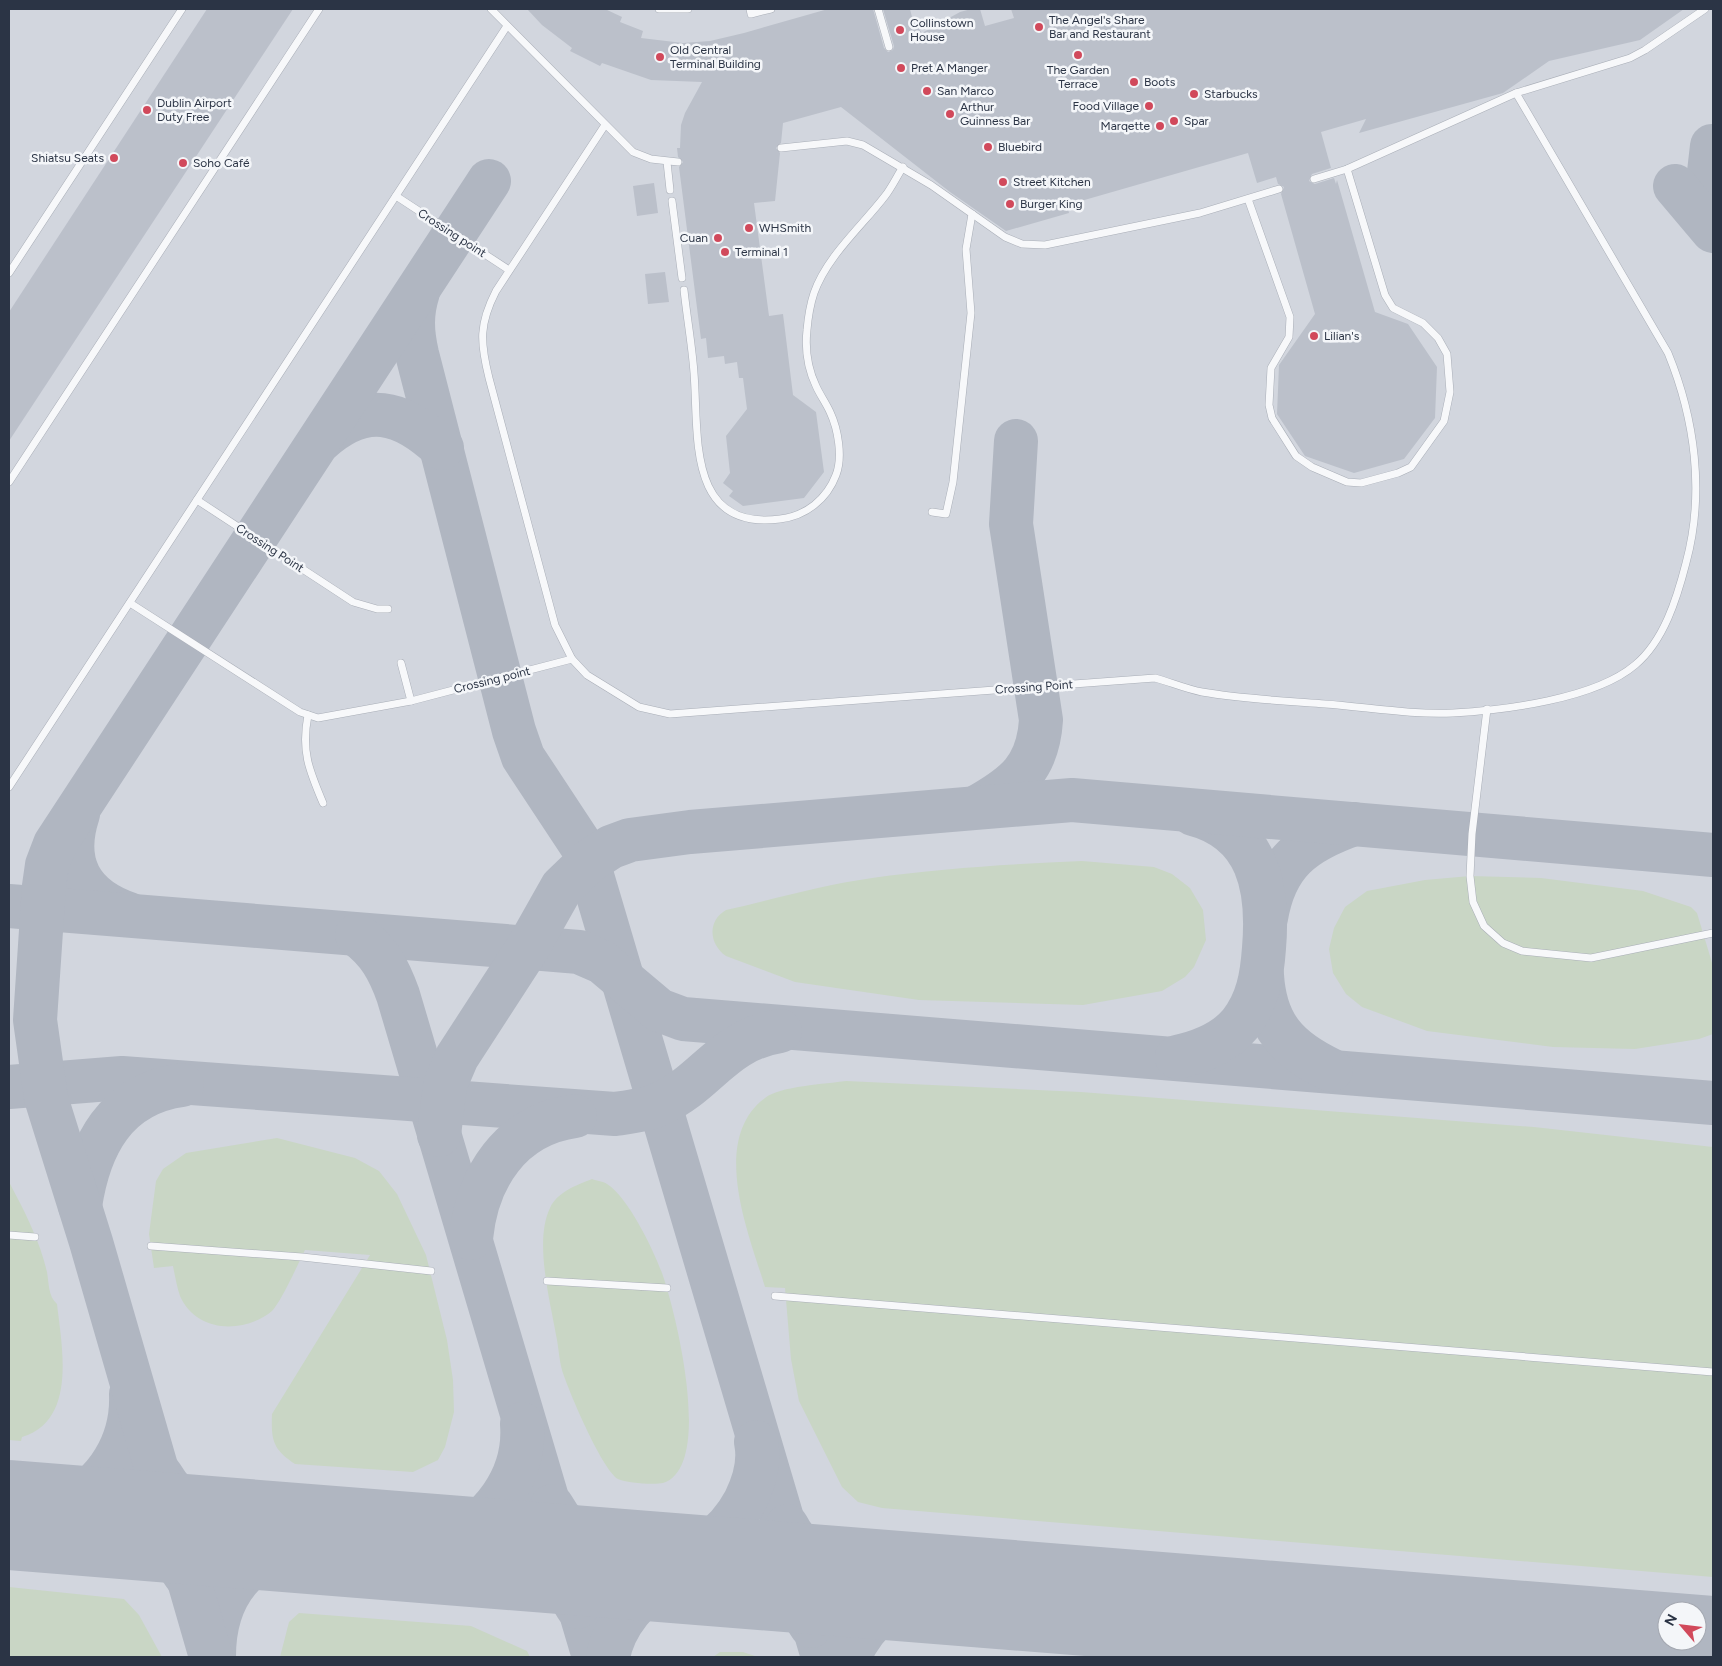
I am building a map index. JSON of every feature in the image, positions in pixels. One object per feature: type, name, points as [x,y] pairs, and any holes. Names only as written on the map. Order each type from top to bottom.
[{"type":"lane","points":[[9,273],[182,9]]},
{"type":"lane","points":[[9,482],[319,9]]},
{"type":"lane","points":[[490,9],[634,152],[667,162],[678,162]]},
{"type":"lane","points":[[660,9],[684,9]]},
{"type":"lane","points":[[750,9],[751,14],[771,9]]},
{"type":"lane","points":[[878,9],[889,48]]},
{"type":"lane","points":[[1314,178],[1347,169],[1516,93],[1630,58],[1646,50],[1706,9]]},
{"type":"lane","points":[[9,788],[507,26]]},
{"type":"lane","points":[[1516,93],[1668,353],[1683,392],[1690,423],[1696,482],[1695,514],[1691,544],[1672,607],[1651,647],[1636,664],[1618,677],[1575,693],[1487,709],[1472,834],[1470,876],[1473,902],[1484,926],[1503,943],[1522,951],[1591,958],[1713,933]]},
{"type":"lane","points":[[572,659],[554,625],[483,353],[481,332],[486,310],[509,270],[605,125]]},
{"type":"lane","points":[[781,148],[847,141],[863,146],[902,167],[1005,237],[1022,244],[1045,245],[1200,213],[1248,200],[1279,188]]},
{"type":"lane","points":[[667,162],[670,190]]},
{"type":"lane","points":[[684,290],[694,372],[699,458],[707,487],[722,506],[747,517],[773,520],[790,518],[801,514],[817,504],[830,488],[839,460],[835,427],[831,413],[816,386],[806,350],[806,332],[814,292],[824,272],[886,194],[902,167]]},
{"type":"lane","points":[[1248,200],[1290,317],[1288,337],[1271,368],[1269,406],[1272,418],[1296,456],[1312,467],[1347,482],[1361,483],[1398,474],[1410,467],[1444,422],[1450,392],[1447,354],[1438,338],[1424,323],[1393,308],[1385,295],[1347,169]]},
{"type":"lane","name":"Crossing point","points":[[396,196],[509,270]]},
{"type":"lane","points":[[672,202],[682,278]]},
{"type":"lane","points":[[932,512],[946,514],[953,482],[971,313],[966,249],[972,214]]},
{"type":"lane","name":"Crossing Point","points":[[197,500],[343,596],[363,606],[388,609]]},
{"type":"lane","points":[[130,603],[241,675],[300,712],[308,715],[305,732],[306,760],[323,803]]},
{"type":"lane","name":"Crossing point","points":[[308,715],[318,718],[411,701],[572,659]]},
{"type":"lane","name":"Crossing Point","points":[[572,659],[603,687],[639,707],[670,714],[1155,678],[1199,692],[1244,698],[1433,712],[1487,709]]},
{"type":"lane","points":[[401,663],[411,701]]},
{"type":"lane","points":[[9,1235],[34,1237]]},
{"type":"lane","points":[[151,1246],[302,1257],[431,1271]]},
{"type":"lane","points":[[547,1281],[667,1288]]},
{"type":"lane","points":[[775,1296],[1713,1372]]},
{"type":"shaded area","points":[[9,9],[1713,9],[1713,1657],[9,1657]]},
{"type":"green space","points":[[1082,861],[1154,867],[1172,874],[1190,888],[1203,910],[1206,940],[1194,967],[1185,977],[1162,991],[1083,1005],[919,1000],[795,982],[726,956],[716,945],[712,933],[716,920],[726,910],[835,884],[950,869]]},
{"type":"green space","points":[[1470,876],[1541,878],[1643,891],[1691,907],[1697,913],[1713,966],[1713,1034],[1699,1039],[1635,1049],[1553,1047],[1427,1031],[1362,1007],[1346,994],[1333,973],[1329,949],[1334,928],[1345,907],[1367,891],[1425,880]]},
{"type":"green space","points":[[846,1081],[1081,1092],[1534,1127],[1713,1147],[1713,1577],[882,1508],[858,1502],[842,1487],[799,1401],[791,1359],[785,1288],[765,1287],[743,1215],[736,1162],[739,1138],[748,1116],[765,1098],[792,1088]]},
{"type":"green space","points":[[277,1138],[355,1158],[379,1171],[397,1194],[426,1255],[447,1340],[453,1380],[454,1412],[445,1447],[438,1460],[413,1472],[295,1464],[282,1454],[273,1438],[272,1414],[370,1255],[305,1250],[285,1291],[272,1311],[248,1324],[235,1326],[209,1323],[197,1317],[187,1308],[180,1296],[173,1266],[154,1268],[149,1234],[156,1181],[163,1169],[186,1153]]},
{"type":"green space","points":[[592,1179],[605,1183],[615,1191],[639,1224],[662,1273],[675,1319],[687,1385],[689,1419],[687,1448],[678,1471],[659,1484],[627,1482],[618,1479],[611,1473],[573,1399],[561,1366],[547,1288],[543,1253],[545,1221],[553,1202],[562,1193]]},
{"type":"green space","points":[[9,1182],[31,1226],[44,1260],[50,1293],[57,1304],[63,1361],[59,1399],[51,1415],[40,1428],[22,1437],[21,1441],[9,1440]]},
{"type":"green space","points":[[9,1587],[124,1599],[139,1615],[162,1657],[9,1657]]},
{"type":"green space","points":[[299,1613],[471,1626],[527,1651],[530,1657],[280,1657],[289,1622]]},
{"type":"green space","points":[[720,1652],[743,1652],[758,1657],[713,1657]]},
{"type":"building","points":[[207,9],[293,9],[9,441],[9,312]]},
{"type":"building","name":"Terminal 1","points":[[527,9],[605,9],[622,17],[620,22],[643,31],[641,38],[683,43],[710,41],[828,9],[873,9],[884,48],[888,52],[893,50],[894,46],[883,9],[910,9],[913,21],[922,33],[960,12],[971,9],[980,9],[985,26],[1014,18],[1011,9],[1684,9],[1640,40],[1549,61],[1503,93],[1359,133],[1366,119],[1321,132],[1331,168],[1312,174],[1309,181],[1315,184],[1334,178],[1336,184],[1337,180],[1375,312],[1408,324],[1437,367],[1435,418],[1404,459],[1354,473],[1305,456],[1277,414],[1279,365],[1315,314],[1281,194],[1284,187],[1278,184],[1276,177],[1257,183],[1248,153],[1067,205],[1069,213],[1006,231],[950,192],[841,107],[783,123],[781,143],[776,148],[780,153],[775,201],[754,203],[769,316],[783,314],[793,395],[816,412],[824,472],[804,498],[743,506],[729,496],[733,491],[723,483],[730,473],[726,436],[747,409],[743,378],[739,378],[737,362],[725,364],[724,356],[708,358],[706,338],[701,339],[679,167],[683,162],[678,157],[677,148],[680,148],[681,125],[685,113],[702,82],[651,80],[602,63],[600,66],[570,51],[572,48],[542,25]]},
{"type":"building","points":[[654,183],[658,213],[637,216],[633,186]]},
{"type":"building","points":[[665,272],[669,302],[648,304],[645,274]]},
{"type":"taxiway","points":[[1712,146],[1708,181],[1713,209]]},
{"type":"taxiway","points":[[211,1657],[91,1242],[46,1098],[35,1020],[47,865],[55,844],[489,181]]},
{"type":"taxiway","points":[[1675,186],[1713,231]]},
{"type":"taxiway","points":[[418,292],[413,323],[417,354],[514,731],[523,757],[583,848],[588,862],[823,1657]]},
{"type":"taxiway","points":[[321,440],[353,419],[368,415],[383,415],[397,418],[412,425],[442,448]]},
{"type":"taxiway","points":[[977,807],[1014,782],[1030,763],[1039,737],[1041,720],[1011,524],[1016,441]]},
{"type":"taxiway","points":[[439,1135],[445,1085],[457,1057],[527,949],[562,887],[588,862],[611,847],[630,840],[690,832],[1072,800],[1713,855]]},
{"type":"taxiway","points":[[78,814],[72,848],[74,863],[79,876],[87,888],[98,898],[112,907],[129,914]]},
{"type":"taxiway","points":[[1177,1057],[1211,1046],[1234,1031],[1240,1024],[1251,1006],[1258,988],[1264,948],[1265,926],[1261,884],[1255,865],[1246,848],[1233,834],[1215,822],[1193,814]]},
{"type":"taxiway","points":[[1266,918],[1276,883],[1294,857],[1320,839],[1354,824]]},
{"type":"taxiway","points":[[9,906],[579,952],[602,962],[659,1010],[683,1019],[1713,1103]]},
{"type":"taxiway","points":[[357,935],[377,954],[391,977],[398,995],[594,1657]]},
{"type":"taxiway","points":[[1262,975],[1268,1008],[1281,1033],[1302,1053],[1331,1070]]},
{"type":"taxiway","points":[[9,1087],[122,1078],[615,1114],[660,1104],[691,1085],[729,1052],[760,1036],[780,1031]]},
{"type":"taxiway","points":[[80,1206],[90,1163],[109,1126],[123,1111],[139,1099],[159,1090],[182,1085]]},
{"type":"taxiway","points":[[471,1238],[481,1195],[489,1175],[501,1158],[515,1143],[532,1130],[552,1121],[575,1116]]},
{"type":"taxiway","points":[[9,1515],[29,1513],[62,1505],[92,1487],[104,1474],[122,1445],[127,1429],[131,1394]]},
{"type":"taxiway","points":[[391,1546],[441,1541],[459,1534],[490,1512],[502,1497],[518,1462],[522,1443],[522,1424]]},
{"type":"taxiway","points":[[552,1506],[571,1532],[595,1550],[622,1560],[650,1563],[677,1558],[703,1546],[726,1527],[745,1501],[755,1472],[756,1442]]},
{"type":"taxiway","points":[[161,1475],[176,1495],[194,1510],[238,1532]]},
{"type":"taxiway","points":[[126,1525],[144,1534],[159,1545],[185,1575]]},
{"type":"taxiway","points":[[787,1526],[811,1556],[832,1569],[867,1583]]},
{"type":"taxiway","points":[[214,1656],[220,1613],[228,1595],[238,1580],[268,1555],[307,1539]]},
{"type":"taxiway","points":[[511,1554],[531,1563],[549,1575],[565,1589],[577,1607]]},
{"type":"taxiway","points":[[608,1657],[616,1633],[638,1602],[658,1585],[669,1579],[699,1570]]},
{"type":"taxiway","points":[[747,1573],[766,1582],[784,1594],[799,1609],[811,1626]]},
{"type":"taxiway","points":[[849,1657],[865,1630],[885,1611],[897,1603],[940,1589]]},
{"type":"runway","points":[[9,1515],[1713,1651]]},
{"type":"place","name":"The Angel's Share Bar and Restaurant","points":[[1039,27]]},
{"type":"place","name":"Collinstown House","points":[[900,30]]},
{"type":"place","name":"The Garden Terrace","points":[[1078,55]]},
{"type":"place","name":"Old Central Terminal Building","points":[[660,57]]},
{"type":"place","name":"Pret A Manger","points":[[901,68]]},
{"type":"place","name":"Boots","points":[[1134,82]]},
{"type":"place","name":"San Marco","points":[[927,91]]},
{"type":"place","name":"Starbucks","points":[[1194,94]]},
{"type":"place","name":"Food Village","points":[[1149,106]]},
{"type":"place","name":"Dublin Airport Duty Free","points":[[147,110]]},
{"type":"place","name":"Arthur Guinness Bar","points":[[950,114]]},
{"type":"place","name":"Spar","points":[[1174,121]]},
{"type":"place","name":"Marqette","points":[[1160,126]]},
{"type":"place","name":"Bluebird","points":[[988,147]]},
{"type":"place","name":"Shiatsu Seats","points":[[114,158]]},
{"type":"place","name":"Soho Café","points":[[183,163]]},
{"type":"place","name":"Street Kitchen","points":[[1003,182]]},
{"type":"place","name":"Burger King","points":[[1010,204]]},
{"type":"place","name":"WHSmith","points":[[749,228]]},
{"type":"place","name":"Cuan","points":[[718,238]]},
{"type":"place","name":"Terminal 1","points":[[725,252]]},
{"type":"place","name":"Lilian's","points":[[1314,336]]}]
